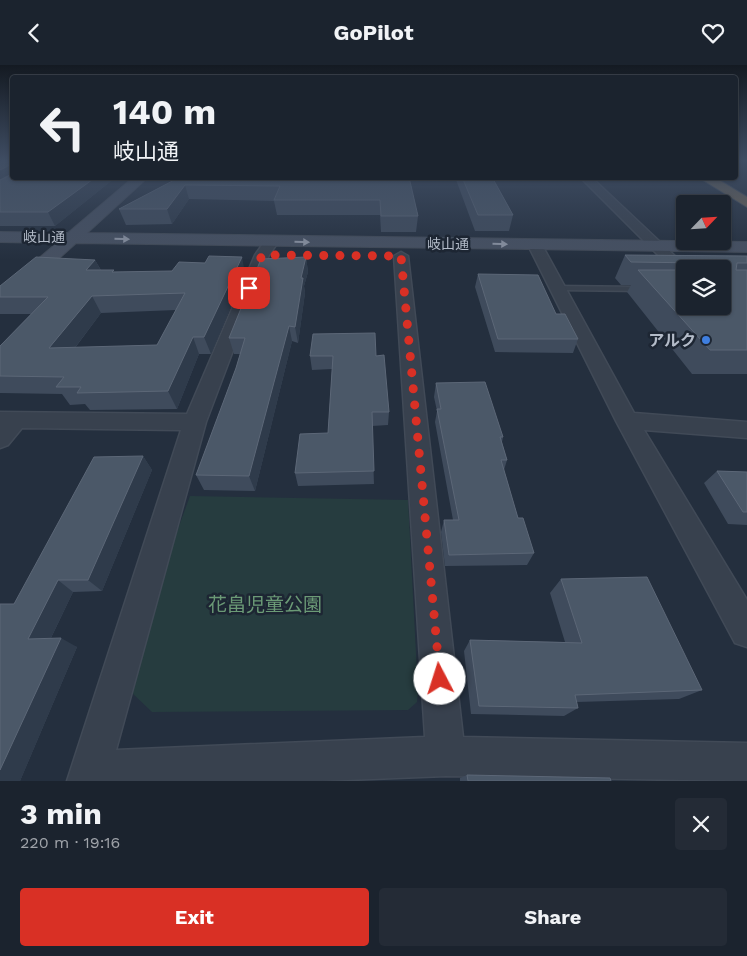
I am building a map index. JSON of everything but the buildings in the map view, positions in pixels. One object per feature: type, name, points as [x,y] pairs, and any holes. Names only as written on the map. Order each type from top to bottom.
[{"type":"highway","points":[[731,193],[747,203]]},
{"type":"street","points":[[0,301],[123,193]]},
{"type":"street","points":[[603,193],[672,260]]},
{"type":"street","name":"岐山通","points":[[0,237],[74,237],[401,256],[659,246],[747,247]]},
{"type":"street","points":[[267,248],[195,422],[89,776],[446,757],[747,763]]},
{"type":"street","name":"岐山通","points":[[0,253],[267,248],[539,252],[672,260],[747,261]]},
{"type":"street","points":[[539,252],[628,421],[747,631]]},
{"type":"street","points":[[401,256],[446,757]]},
{"type":"street","points":[[0,439],[7,421],[195,422]]},
{"type":"street","points":[[628,421],[747,430]]},
{"type":"lane","points":[[558,288],[656,289]]},
{"type":"green space","name":"花畠児童公園","points":[[190,496],[408,500],[417,702],[408,710],[152,712],[131,692],[129,663]]},
{"type":"place","name":"アルク","points":[[706,340]]},
{"type":"route","points":[[249,288],[262,255],[401,256],[440,679]]}]
